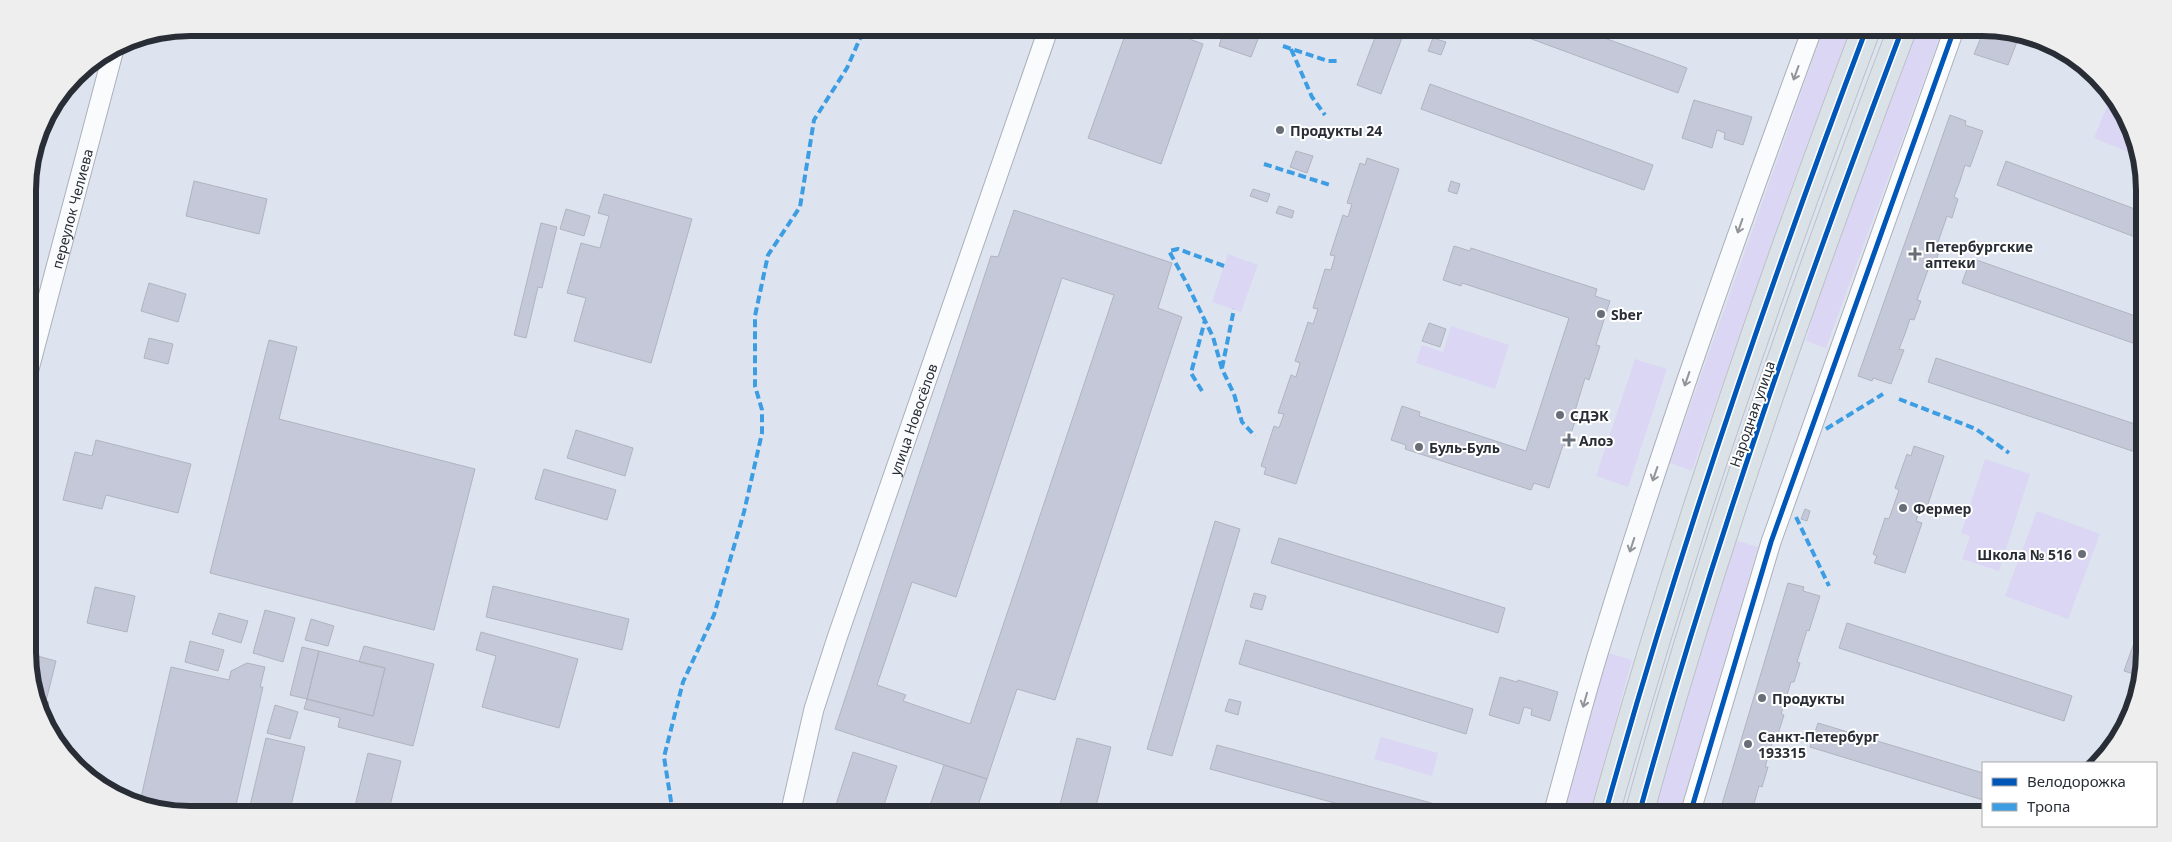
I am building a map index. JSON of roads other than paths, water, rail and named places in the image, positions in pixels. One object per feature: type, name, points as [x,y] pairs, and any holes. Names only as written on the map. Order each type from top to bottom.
[{"type":"main road","name":"Народная улица","points":[[1607,805],[1642,681],[1693,516],[1823,144],[1864,36]]},
{"type":"main road","name":"Народная улица","points":[[1642,805],[1725,527],[1854,157],[1900,36]]},
{"type":"street","name":"улица Новосёлов","points":[[792,806],[814,709],[834,647],[1046,36]]},
{"type":"street","points":[[1555,805],[1603,636],[1647,498],[1745,213],[1810,36]]},
{"type":"street","points":[[1693,805],[1771,542],[1951,36]]},
{"type":"street","name":"переулок Челиева","points":[[37,340],[112,58]]},
{"type":"place","name":"Продукты 24","points":[[1280,130]]},
{"type":"place","name":"Петербургские аптеки","points":[[1915,254]]},
{"type":"place","name":"Sber","points":[[1601,314]]},
{"type":"place","name":"СДЭК","points":[[1560,415]]},
{"type":"place","name":"Алоэ","points":[[1569,440]]},
{"type":"place","name":"Буль-Буль","points":[[1419,447]]},
{"type":"place","name":"Фермер","points":[[1903,508]]},
{"type":"place","name":"Школа № 516","points":[[2082,554]]},
{"type":"place","name":"Продукты","points":[[1762,698]]},
{"type":"place","name":"Санкт-Петербург 193315","points":[[1748,744]]}]
